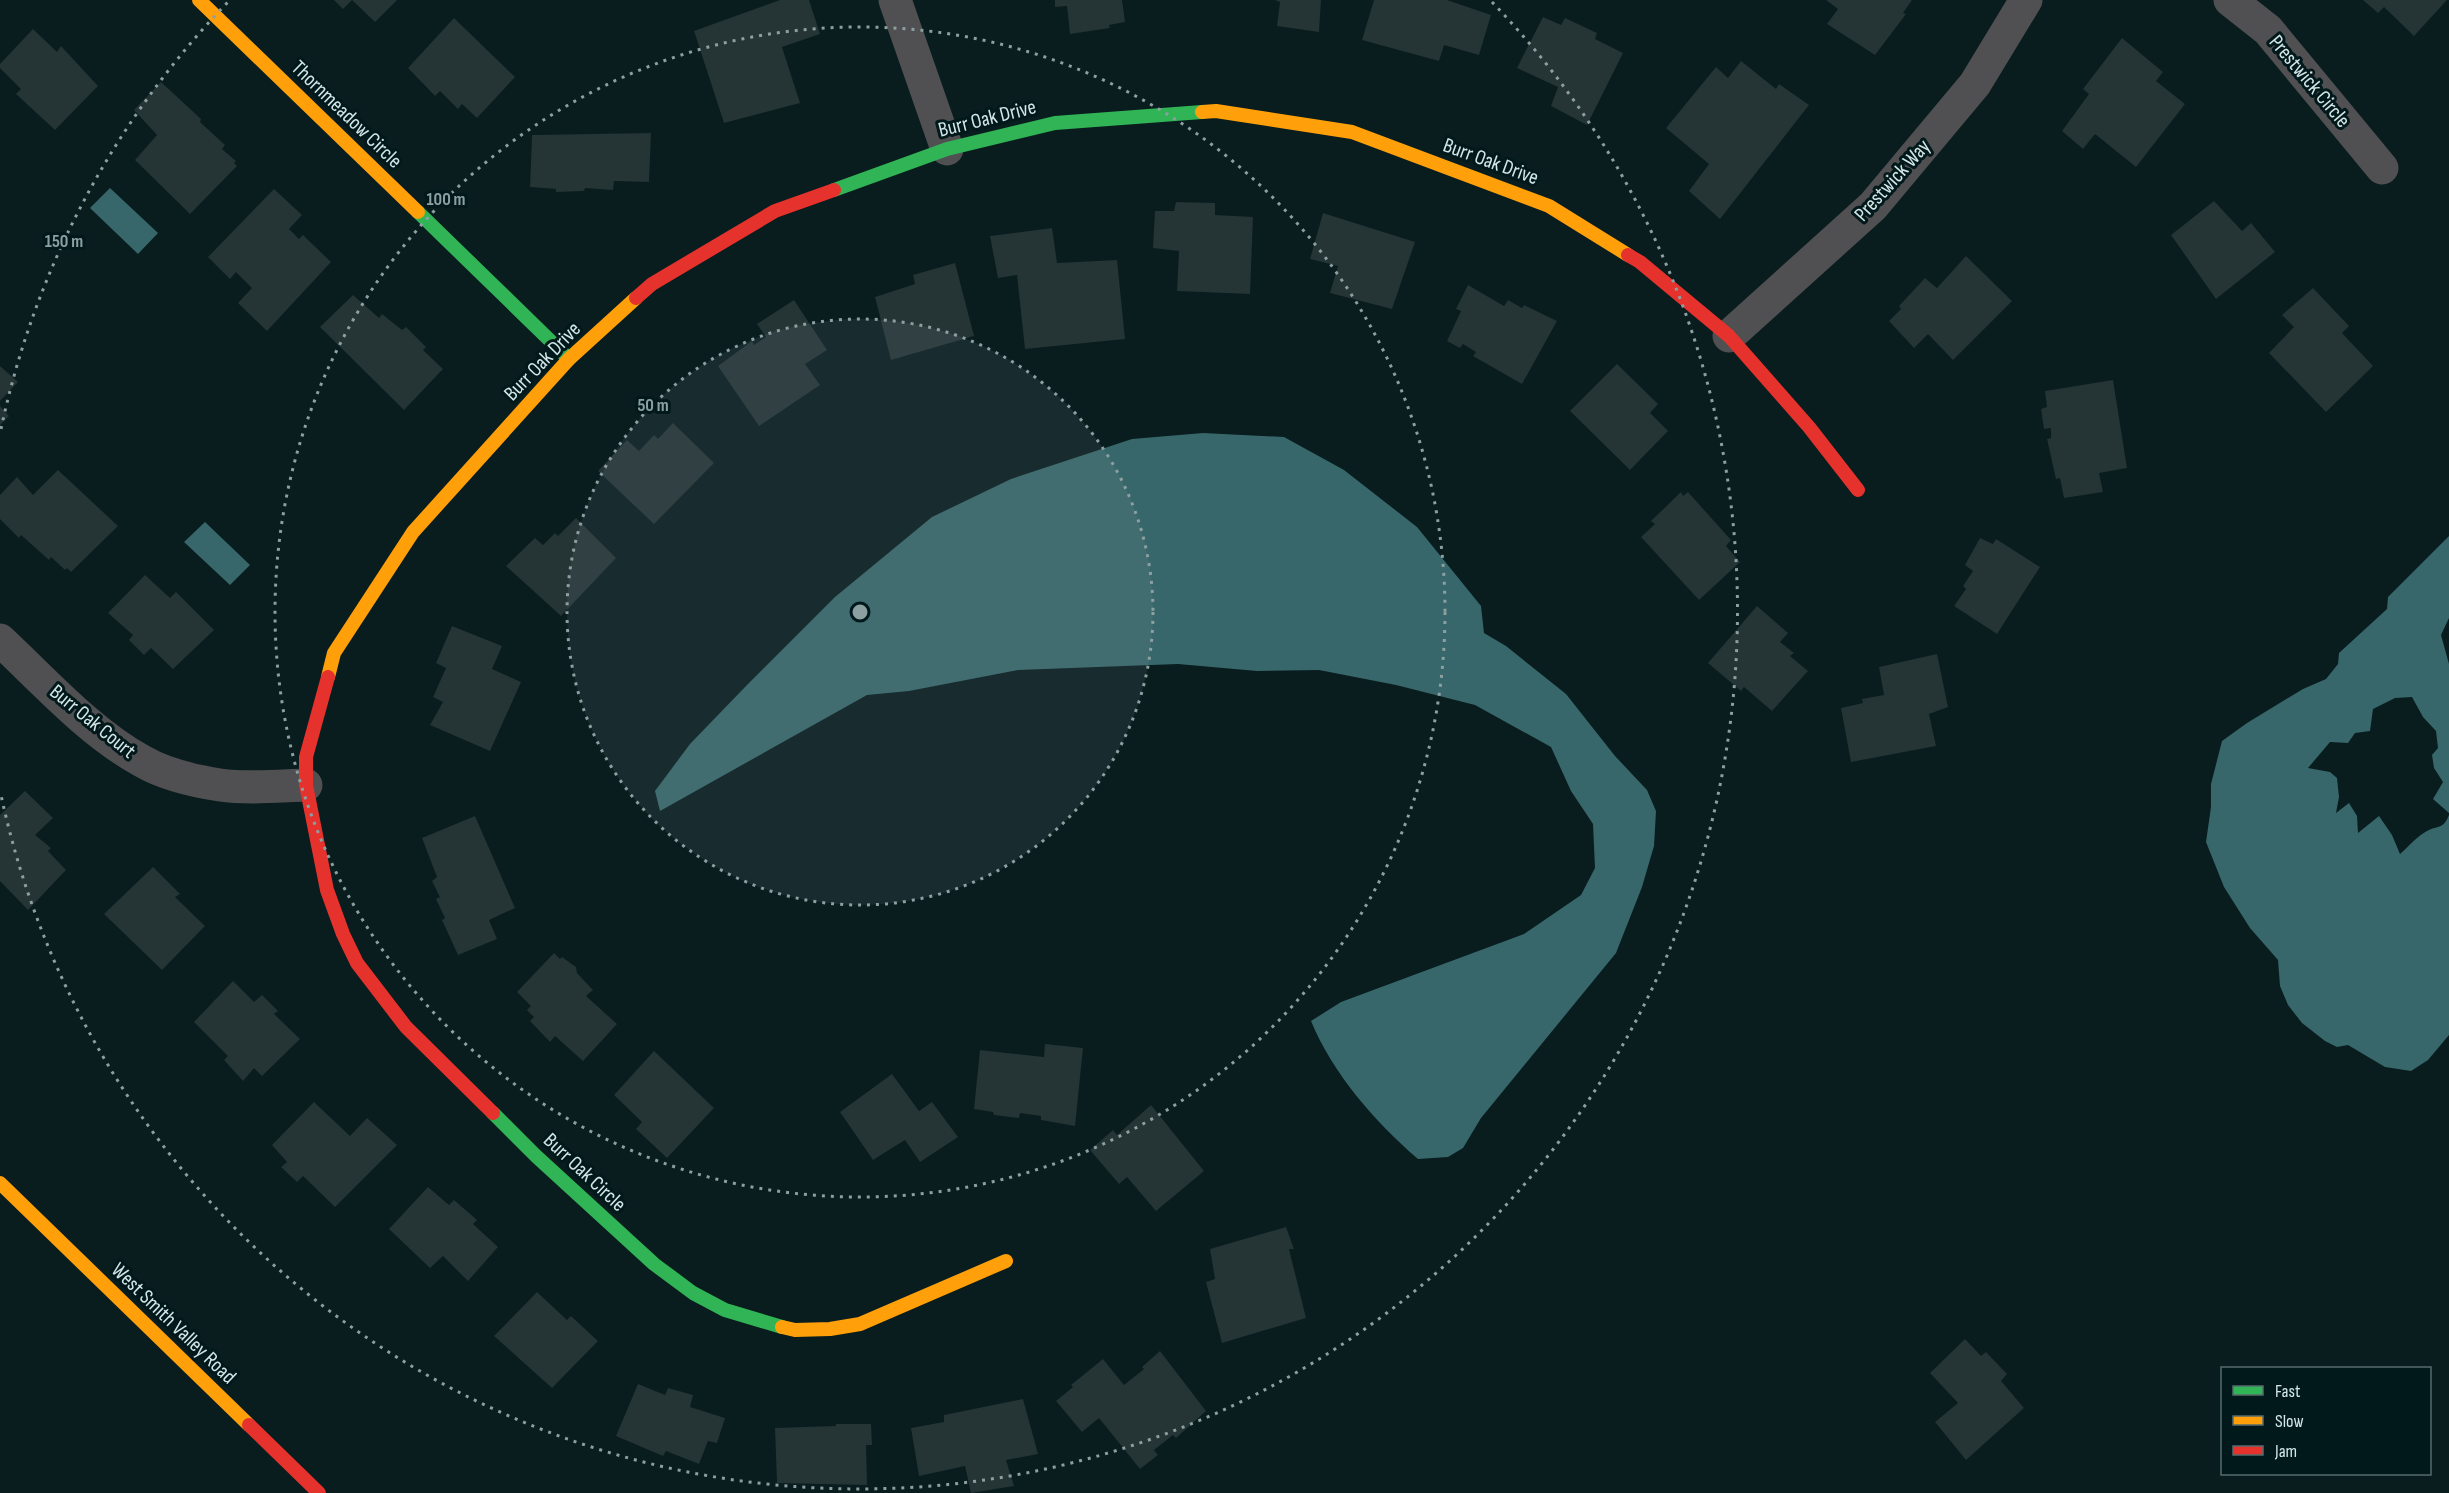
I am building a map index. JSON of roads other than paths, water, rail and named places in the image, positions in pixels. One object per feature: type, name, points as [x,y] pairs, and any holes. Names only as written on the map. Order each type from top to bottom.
[{"type":"street","name":"Thornmeadow Circle","points":[[199,0],[569,359]]},
{"type":"street","points":[[895,0],[946,149]]},
{"type":"street","name":"Prestwick Way","points":[[1729,336],[1873,206],[1975,84],[2026,0]]},
{"type":"street","name":"Prestwick Circle","points":[[2230,0],[2268,30],[2382,168]]},
{"type":"street","name":"Burr Oak Drive","points":[[306,785],[306,757],[334,653],[413,532],[569,359],[652,284],[775,211],[946,149],[1055,123],[1216,111],[1352,132],[1549,206],[1640,262],[1729,336],[1809,427],[1858,490]]},
{"type":"street","name":"Burr Oak Court","points":[[0,640],[79,714],[118,746],[143,762],[194,780],[223,786],[306,785]]},
{"type":"street","name":"Burr Oak Circle","points":[[306,785],[327,890],[343,934],[357,963],[379,994],[406,1027],[545,1164],[654,1264],[693,1293],[725,1310],[763,1323],[795,1330],[830,1329],[860,1324],[1006,1261]]},
{"type":"street","name":"West Smith Valley Road","points":[[0,1183],[319,1493]]},
{"type":"water","points":[[110,188],[158,233],[138,254],[90,208]]},
{"type":"water","points":[[1203,433],[1284,437],[1344,470],[1417,527],[1481,606],[1484,633],[1506,646],[1566,694],[1615,756],[1647,790],[1656,811],[1654,846],[1642,887],[1616,953],[1481,1118],[1463,1148],[1448,1157],[1418,1159],[1402,1145],[1371,1113],[1343,1078],[1320,1041],[1311,1021],[1341,1002],[1524,934],[1581,895],[1595,868],[1593,824],[1571,791],[1551,747],[1475,705],[1396,685],[1319,670],[1257,671],[1178,664],[1018,670],[909,691],[867,695],[660,811],[655,791],[690,744],[835,597],[932,517],[1011,479],[1132,439]]},
{"type":"water","points":[[205,522],[250,565],[230,585],[184,542]]},
{"type":"water","points":[[2449,536],[2449,618],[2441,635],[2449,664],[2449,813],[2433,799],[2443,782],[2434,768],[2432,755],[2438,748],[2436,731],[2423,717],[2412,697],[2395,698],[2373,709],[2370,731],[2355,733],[2348,743],[2330,742],[2308,768],[2330,772],[2337,778],[2339,797],[2336,813],[2349,803],[2357,816],[2358,833],[2379,816],[2392,835],[2400,854],[2423,833],[2442,825],[2449,815],[2449,1035],[2428,1060],[2411,1071],[2385,1067],[2348,1045],[2337,1047],[2325,1041],[2302,1023],[2288,1005],[2280,986],[2278,960],[2250,928],[2224,887],[2206,842],[2211,807],[2211,784],[2222,741],[2303,689],[2326,679],[2338,664],[2339,653],[2387,609],[2388,597]]}]
